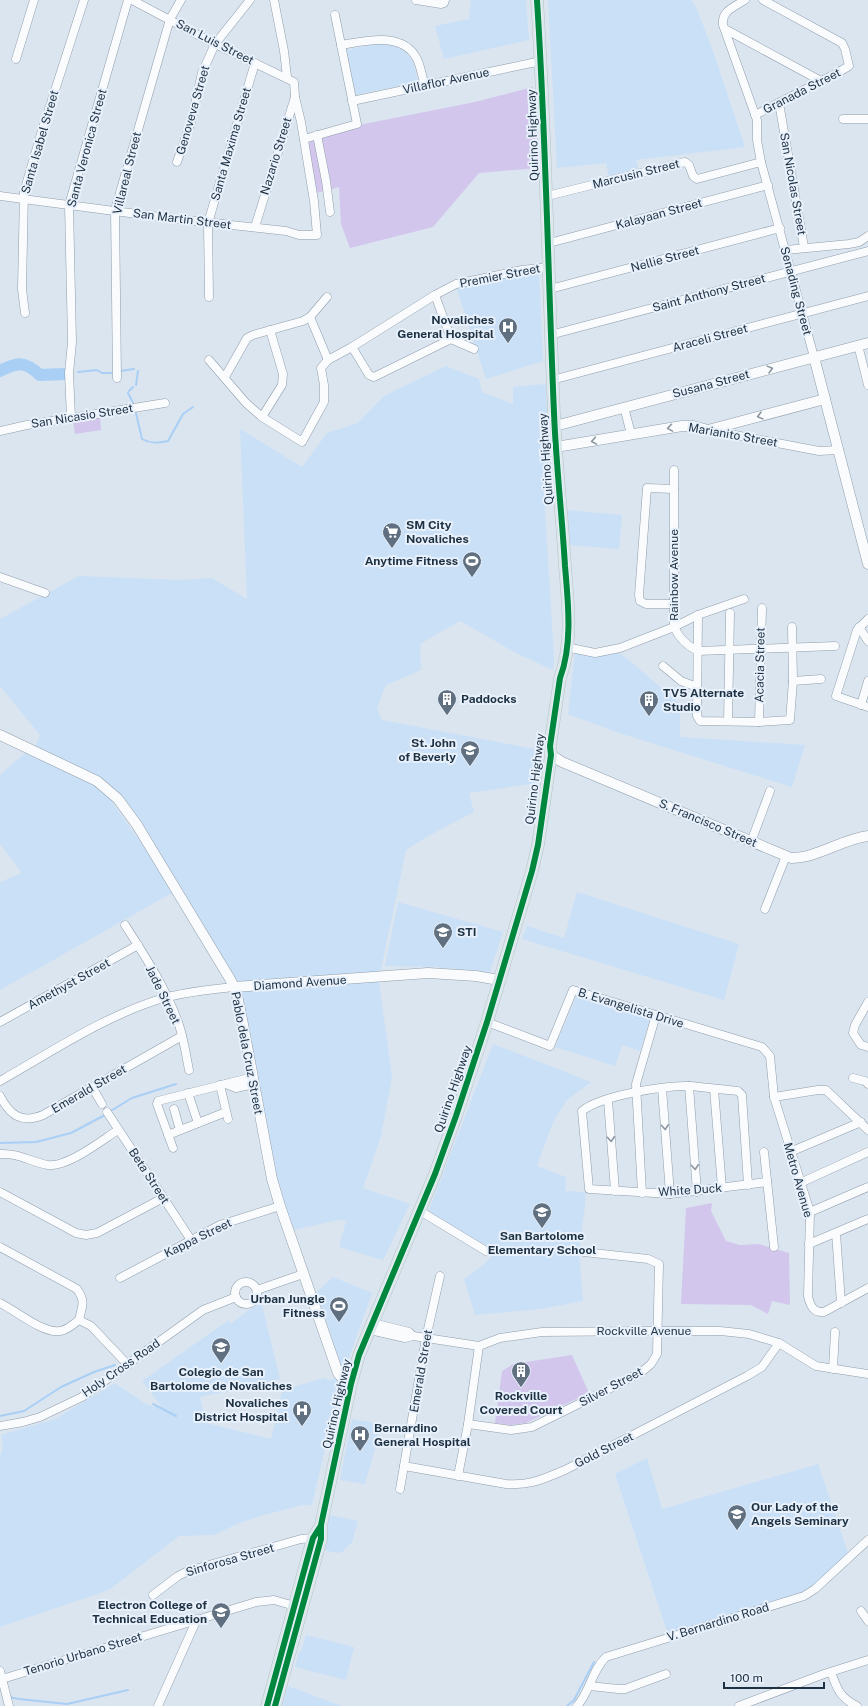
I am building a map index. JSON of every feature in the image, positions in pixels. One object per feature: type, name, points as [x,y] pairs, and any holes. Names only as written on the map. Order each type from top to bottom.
[{"type":"main road","name":"Quirino Highway","points":[[267,1706],[275,1698],[282,1666],[299,1607],[321,1539],[320,1527],[351,1384],[360,1355],[420,1211],[455,1121],[487,1022],[532,871],[538,845],[552,754],[555,747],[562,704],[568,621],[567,592],[552,380],[549,243],[537,0]]},
{"type":"main road","name":"Quirino Highway","points":[[299,1607],[313,1538],[320,1527]]},
{"type":"street","points":[[16,59],[34,0]]},
{"type":"street","name":"Santa Isabel Street","points":[[25,313],[22,289],[23,199],[36,148],[84,0]]},
{"type":"street","name":"Santa Veronica Street","points":[[71,418],[69,374],[72,342],[69,205],[128,0]]},
{"type":"street","name":"San Luis Street","points":[[132,0],[215,44],[287,77],[292,80],[295,85]]},
{"type":"street","name":"Villareal Street","points":[[117,378],[115,210],[170,19],[181,0]]},
{"type":"street","name":"Genoveva Street","points":[[178,162],[191,122],[202,73],[215,44],[250,0]]},
{"type":"street","points":[[274,0],[284,50],[287,77]]},
{"type":"street","points":[[416,0],[444,2]]},
{"type":"street","name":"Senading Street","points":[[744,0],[726,12],[722,20],[755,115],[761,162],[786,250],[867,559]]},
{"type":"street","name":"Granada Street","points":[[755,115],[849,66],[842,43],[763,0]]},
{"type":"street","points":[[295,97],[304,139],[357,124],[335,15]]},
{"type":"street","points":[[725,29],[821,81]]},
{"type":"street","points":[[341,45],[374,40],[388,40],[399,43],[411,50],[417,59],[425,86]]},
{"type":"street","name":"Villaflor Avenue","points":[[352,101],[541,61]]},
{"type":"street","name":"Santa Maxima Street","points":[[208,297],[208,223],[255,63]]},
{"type":"street","name":"Nazario Street","points":[[256,227],[295,97],[295,85]]},
{"type":"street","name":"San Nicolas Street","points":[[779,102],[804,248],[786,250]]},
{"type":"street","points":[[843,119],[868,119]]},
{"type":"street","points":[[317,135],[326,181],[330,212]]},
{"type":"street","name":"San Martin Street","points":[[0,196],[208,223],[256,227],[286,231],[299,235],[317,235],[314,201],[304,139]]},
{"type":"street","name":"Marcusin Street","points":[[547,196],[685,162],[690,165],[692,176],[697,179],[761,162]]},
{"type":"street","name":"Kalayaan Street","points":[[549,243],[768,185]]},
{"type":"street","name":"Nellie Street","points":[[550,289],[780,228]]},
{"type":"street","points":[[804,248],[849,244],[859,242],[868,236]]},
{"type":"street","name":"Saint Anthony Street","points":[[550,335],[868,251]]},
{"type":"street","name":"Premier Street","points":[[328,360],[352,347],[435,295],[456,284],[522,270],[549,267]]},
{"type":"street","points":[[435,295],[451,339],[474,349]]},
{"type":"street","name":"Araceli Street","points":[[552,380],[868,296]]},
{"type":"street","points":[[225,378],[247,338],[303,321],[310,317],[327,297]]},
{"type":"street","points":[[209,360],[246,403],[262,417],[302,442],[324,402],[324,385],[321,368],[328,360],[310,317]]},
{"type":"street","points":[[262,417],[282,384],[283,374],[270,330]]},
{"type":"street","points":[[352,347],[369,375],[374,377],[451,339]]},
{"type":"street","name":"Susana Street","points":[[555,426],[868,342]]},
{"type":"street","points":[[858,345],[868,385]]},
{"type":"street","points":[[708,430],[825,399]]},
{"type":"street","name":"San Nicasio Street","points":[[0,431],[27,425],[164,403]]},
{"type":"street","points":[[624,408],[631,434]]},
{"type":"street","name":"Marianito Street","points":[[556,447],[682,426],[693,426],[819,450],[839,450]]},
{"type":"street","name":"Rainbow Avenue","points":[[674,470],[674,627],[680,637],[690,648],[698,651]]},
{"type":"street","points":[[674,489],[647,488],[639,595],[640,601],[646,604],[674,604]]},
{"type":"street","points":[[0,578],[44,593]]},
{"type":"street","points":[[566,647],[596,653],[620,648],[674,627],[698,614],[744,599]]},
{"type":"street","name":"Acacia Street","points":[[759,722],[762,608]]},
{"type":"street","points":[[728,721],[730,613]]},
{"type":"street","points":[[698,614],[698,719],[759,722],[787,722],[790,720],[793,681],[792,628]]},
{"type":"street","points":[[868,619],[859,627],[836,696],[864,706],[868,681]]},
{"type":"street","points":[[859,627],[868,641]]},
{"type":"street","points":[[698,651],[835,646]]},
{"type":"street","points":[[663,666],[681,681],[697,687]]},
{"type":"street","points":[[793,681],[821,679]]},
{"type":"street","name":"Pablo dela Cruz Street","points":[[0,735],[97,781],[118,799],[135,821],[234,987],[242,1019],[267,1158],[280,1206],[338,1373],[343,1379],[351,1384]]},
{"type":"street","name":"S. Francisco Street","points":[[552,754],[562,762],[786,856],[798,858],[855,838],[868,836]]},
{"type":"street","points":[[751,842],[770,791]]},
{"type":"street","points":[[764,909],[786,856]]},
{"type":"street","name":"Jade Street","points":[[125,924],[167,997],[182,1036],[189,1070]]},
{"type":"street","name":"Amethyst Street","points":[[0,1022],[138,945]]},
{"type":"street","name":"Diamond Avenue","points":[[0,1081],[84,1033],[124,1013],[167,997],[234,987],[428,973],[456,974],[499,980]]},
{"type":"street","name":"B. Evangelista Drive","points":[[487,1022],[550,1046],[573,990],[762,1047],[770,1056],[772,1072]]},
{"type":"street","points":[[868,1002],[855,1024],[853,1033],[861,1045],[868,1047]]},
{"type":"street","points":[[642,1193],[636,1084],[656,1015]]},
{"type":"street","name":"Emerald Street","points":[[0,1096],[13,1114],[27,1119],[34,1118],[92,1088],[182,1036]]},
{"type":"street","name":"Metro Avenue","points":[[772,1072],[774,1096],[790,1152],[810,1212],[808,1296],[812,1307],[816,1311],[824,1312],[841,1303]]},
{"type":"street","points":[[853,1078],[865,1081],[868,1084]]},
{"type":"street","points":[[173,1148],[157,1104],[158,1101],[223,1085],[236,1088],[253,1081]]},
{"type":"street","points":[[168,1135],[198,1123],[227,1115],[223,1085]]},
{"type":"street","points":[[689,1086],[696,1192]]},
{"type":"street","points":[[615,1191],[608,1100],[662,1088],[689,1086],[740,1092],[748,1185]]},
{"type":"street","points":[[92,1088],[102,1104]]},
{"type":"street","points":[[662,1088],[670,1194]]},
{"type":"street","points":[[714,1089],[722,1188]]},
{"type":"street","points":[[774,1096],[826,1090],[868,1130]]},
{"type":"street","points":[[188,1093],[198,1123]]},
{"type":"street","name":"White Duck","points":[[608,1100],[582,1111],[588,1189],[670,1194],[696,1192],[767,1182]]},
{"type":"street","points":[[174,1109],[180,1130]]},
{"type":"street","name":"Beta Street","points":[[107,1112],[191,1240]]},
{"type":"street","points":[[790,1152],[861,1122]]},
{"type":"street","points":[[0,1154],[18,1155],[50,1166],[57,1165],[71,1159],[118,1130]]},
{"type":"street","points":[[764,1152],[774,1247]]},
{"type":"street","points":[[800,1183],[868,1152]]},
{"type":"street","points":[[810,1212],[868,1187]]},
{"type":"street","points":[[0,1192],[76,1233],[86,1235],[103,1230],[163,1198]]},
{"type":"street","name":"Kappa Street","points":[[120,1278],[220,1225],[280,1206]]},
{"type":"street","points":[[420,1211],[486,1251]]},
{"type":"street","points":[[809,1244],[868,1220]]},
{"type":"street","points":[[836,1233],[841,1303],[868,1288]]},
{"type":"street","points":[[0,1247],[77,1289],[83,1299],[83,1305],[79,1320],[67,1329],[55,1331],[31,1321],[0,1303]]},
{"type":"street","name":"Silver Street","points":[[468,1424],[511,1430],[527,1428],[593,1397],[652,1364],[657,1354],[659,1264],[648,1259],[584,1252]]},
{"type":"street","points":[[257,1290],[303,1274]]},
{"type":"street","name":"Emerald Street","points":[[400,1489],[426,1338],[440,1276]]},
{"type":"street","points":[[241,1284],[252,1284],[257,1290],[256,1298],[248,1304],[240,1302],[236,1297],[236,1289],[241,1284]]},
{"type":"street","name":"Holy Cross Road","points":[[0,1426],[23,1422],[53,1411],[82,1397],[203,1310],[236,1297]]},
{"type":"street","points":[[79,1320],[91,1326],[128,1365]]},
{"type":"street","name":"Rockville Avenue","points":[[371,1326],[405,1338],[413,1336],[479,1346],[500,1338],[542,1332],[657,1331],[749,1334],[779,1342],[816,1366],[868,1374]]},
{"type":"street","points":[[832,1369],[836,1332]]},
{"type":"street","name":"Gold Street","points":[[404,1466],[506,1484],[521,1485],[558,1473],[748,1376],[762,1367],[779,1342]]},
{"type":"street","points":[[458,1476],[468,1424],[479,1346]]},
{"type":"street","name":"Sinforosa Street","points":[[153,1595],[178,1576],[188,1571],[301,1539],[313,1538]]},
{"type":"street","name":"V. Bernardino Road","points":[[577,1706],[590,1686],[600,1662],[606,1656],[804,1596],[815,1589],[868,1540]]},
{"type":"street","name":"Tenorio Urbano Street","points":[[1,1675],[262,1600],[274,1600],[299,1607]]},
{"type":"street","points":[[861,1611],[868,1621]]},
{"type":"street","points":[[158,1706],[197,1619]]},
{"type":"street","points":[[739,1706],[758,1703],[831,1672],[868,1660]]},
{"type":"street","points":[[831,1672],[841,1694],[846,1700],[858,1706]]},
{"type":"street","points":[[590,1686],[625,1689],[666,1674]]},
{"type":"street","points":[[1,1675],[8,1706]]},
{"type":"shaded area","points":[[471,0],[526,0],[529,40],[444,59],[435,26],[469,19]]},
{"type":"shaded area","points":[[548,0],[691,0],[696,7],[713,51],[745,147],[636,160],[639,172],[609,179],[606,163],[557,168]]},
{"type":"shaded area","points":[[375,44],[387,44],[402,48],[413,61],[418,82],[356,95],[346,50]]},
{"type":"shaded area","points":[[533,87],[538,168],[479,173],[433,227],[350,248],[341,224],[339,187],[313,194],[304,136],[475,102]]},
{"type":"shaded area","points":[[539,271],[543,361],[486,379],[456,286]]},
{"type":"shaded area","points":[[446,366],[479,379],[482,392],[513,404],[513,387],[546,384],[549,464],[543,478],[554,657],[553,670],[516,653],[460,621],[420,644],[421,670],[386,685],[377,708],[382,720],[540,750],[536,783],[469,793],[474,812],[430,835],[406,850],[380,974],[236,986],[119,797],[35,747],[40,735],[0,686],[0,619],[79,576],[181,580],[212,578],[247,599],[240,429],[302,467],[327,433],[358,423],[384,396]]},
{"type":"shaded area","points":[[100,417],[101,430],[75,434],[73,421]]},
{"type":"shaded area","points":[[566,510],[622,515],[619,549],[568,545]]},
{"type":"shaded area","points":[[575,652],[598,656],[618,652],[630,661],[680,704],[680,737],[805,745],[792,787],[616,732],[568,714]]},
{"type":"shaded area","points":[[26,752],[94,785],[106,794],[150,855],[172,893],[0,990],[0,882],[22,873],[0,844],[0,775]]},
{"type":"shaded area","points":[[577,892],[739,944],[724,1000],[522,939],[527,926],[564,938]]},
{"type":"shaded area","name":"STI","points":[[398,902],[503,932],[490,972],[436,967],[385,966]]},
{"type":"shaded area","points":[[379,981],[392,1077],[381,1136],[363,1188],[410,1204],[383,1260],[339,1247],[346,1221],[338,1220],[294,1230],[277,1181],[239,991]]},
{"type":"shaded area","points":[[577,995],[651,1016],[640,1051],[622,1045],[615,1066],[555,1047]]},
{"type":"shaded area","points":[[493,1044],[591,1082],[566,1101],[553,1122],[537,1166],[566,1177],[565,1191],[585,1192],[585,1206],[579,1253],[583,1301],[540,1309],[475,1315],[464,1279],[483,1265],[495,1253],[427,1215]]},
{"type":"shaded area","points":[[712,1203],[711,1211],[726,1241],[740,1245],[759,1244],[789,1253],[790,1305],[772,1301],[768,1314],[751,1305],[681,1304],[686,1208]]},
{"type":"shaded area","points":[[333,1277],[372,1293],[346,1366],[341,1366],[317,1292]]},
{"type":"shaded area","points":[[261,1301],[280,1379],[200,1397],[206,1423],[271,1439],[282,1390],[324,1378],[328,1380],[336,1379],[341,1391],[336,1414],[333,1414],[312,1505],[302,1505],[260,1516],[237,1524],[214,1535],[179,1536],[109,1590],[0,1627],[0,1456],[3,1448],[1,1435],[55,1419],[115,1383],[144,1403],[154,1407],[161,1406],[142,1381],[229,1320],[230,1324]]},
{"type":"shaded area","points":[[572,1355],[589,1393],[526,1423],[511,1425],[495,1423],[502,1371],[513,1364]]},
{"type":"shaded area","name":"Bernardino General Hospital","points":[[352,1419],[382,1424],[365,1484],[340,1480]]},
{"type":"shaded area","name":"Our Lady of the Angels Seminary","points":[[647,1458],[662,1509],[818,1464],[848,1553],[812,1587],[801,1595],[668,1634],[615,1474]]},
{"type":"shaded area","points":[[330,1515],[358,1521],[352,1542],[342,1552],[336,1553],[321,1549]]},
{"type":"shaded area","points":[[306,1635],[354,1647],[346,1680],[295,1667],[299,1651],[301,1652]]},
{"type":"shaded area","points":[[285,1685],[342,1706],[279,1706]]},
{"type":"waterway","points":[[0,371],[21,364],[30,367],[40,375],[65,374]]},
{"type":"waterway","points":[[120,371],[134,369]]},
{"type":"waterway","points":[[78,372],[97,370],[102,373],[111,373]]},
{"type":"waterway","points":[[136,385],[138,371]]},
{"type":"waterway","points":[[129,391],[133,387]]},
{"type":"waterway","points":[[128,393],[134,405]]},
{"type":"waterway","points":[[135,409],[142,439],[148,442],[158,443],[168,441],[183,414],[193,407]]},
{"type":"waterway","points":[[109,1112],[132,1098],[176,1084]]},
{"type":"waterway","points":[[0,1143],[36,1142],[71,1133],[105,1115]]},
{"type":"waterway","points":[[0,1416],[24,1411],[61,1387],[94,1372],[115,1365]]},
{"type":"waterway","points":[[153,1404],[176,1416]]},
{"type":"waterway","points":[[567,1706],[574,1700],[594,1662]]},
{"type":"waterway","points":[[9,1697],[67,1704],[128,1690]]},
{"type":"cycle path","points":[[275,1706],[321,1539],[321,1525],[351,1384],[359,1355],[435,1174],[456,1116],[487,1022],[532,871],[538,845],[560,678],[567,651],[568,623],[555,432],[545,155],[537,0]]},
{"type":"cycle path","points":[[267,1706],[313,1538],[320,1527]]},
{"type":"place","name":"Novaliches General Hospital","points":[[508,344]]},
{"type":"place","name":"SM City Novaliches","points":[[392,549]]},
{"type":"place","name":"Anytime Fitness","points":[[472,578]]},
{"type":"place","name":"Paddocks","points":[[447,716]]},
{"type":"place","name":"TV5 Alternate Studio","points":[[649,717]]},
{"type":"place","name":"St. John of Beverly","points":[[470,767]]},
{"type":"place","name":"STI","points":[[443,949]]},
{"type":"place","name":"San Bartolome Elementary School","points":[[542,1229]]},
{"type":"place","name":"Urban Jungle Fitness","points":[[339,1323]]},
{"type":"place","name":"Colegio de San Bartolome de Novaliches","points":[[221,1364]]},
{"type":"place","name":"Rockville Covered Court","points":[[521,1388]]},
{"type":"place","name":"Novaliches District Hospital","points":[[302,1427]]},
{"type":"place","name":"Bernardino General Hospital","points":[[360,1452]]},
{"type":"place","name":"Our Lady of the Angels Seminary","points":[[737,1531]]},
{"type":"place","name":"Electron College of Technical Education","points":[[221,1629]]}]
